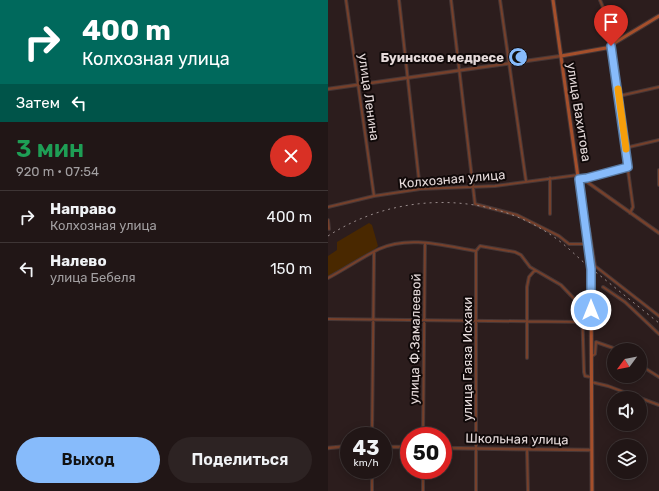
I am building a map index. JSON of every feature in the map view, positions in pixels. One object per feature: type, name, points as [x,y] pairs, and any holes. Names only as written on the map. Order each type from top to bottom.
[{"type":"main road","name":"улица Вахитова","points":[[553,0],[591,269],[592,491]]},
{"type":"main road","points":[[560,56],[602,50],[659,16]]},
{"type":"street","name":"улица Ленина","points":[[346,0],[374,196]]},
{"type":"street","points":[[399,0],[420,189]]},
{"type":"street","points":[[451,0],[475,204],[517,215],[559,236],[569,244],[584,244],[583,228],[585,224]]},
{"type":"street","points":[[500,0],[526,181]]},
{"type":"street","points":[[600,0],[607,17],[619,96],[633,207],[630,213]]},
{"type":"street","points":[[328,89],[560,56]]},
{"type":"street","points":[[619,96],[659,87]]},
{"type":"street","points":[[626,148],[659,140]]},
{"type":"street","points":[[583,179],[628,167]]},
{"type":"street","points":[[659,170],[659,185]]},
{"type":"street","points":[[579,177],[659,233]]},
{"type":"street","name":"Колхозная улица","points":[[328,207],[374,196],[420,189],[495,186],[550,178],[579,177]]},
{"type":"street","points":[[550,178],[550,214]]},
{"type":"street","points":[[328,220],[329,229]]},
{"type":"street","points":[[585,224],[589,229],[596,266],[659,316]]},
{"type":"street","points":[[328,278],[374,252],[399,243],[425,243],[476,250],[480,246],[515,252],[521,255],[527,265],[561,285],[579,302],[583,310],[584,322],[584,372],[585,376],[591,377]]},
{"type":"street","name":"улица Ф.Замалеевой","points":[[423,427],[425,243]]},
{"type":"street","name":"улица Гаяза Исхаки","points":[[476,250],[476,491]]},
{"type":"street","points":[[372,427],[374,252]]},
{"type":"street","points":[[527,358],[528,281],[534,270]]},
{"type":"street","points":[[604,287],[625,302],[659,334]]},
{"type":"street","points":[[328,319],[584,322]]},
{"type":"street","points":[[591,357],[595,354],[596,342],[607,346]]},
{"type":"street","points":[[647,369],[659,377]]},
{"type":"street","points":[[591,382],[621,391]]},
{"type":"street","points":[[647,401],[659,405]]},
{"type":"street","points":[[328,448],[340,447]]},
{"type":"street","name":"Школьная улица","points":[[452,448],[591,450]]},
{"type":"street","points":[[528,449],[528,491]]},
{"type":"street","points":[[372,479],[372,491]]},
{"type":"street","points":[[423,479],[423,491]]},
{"type":"shaded area","points":[[369,223],[372,225],[378,246],[373,251],[328,277],[328,256],[337,250],[337,242]]},
{"type":"railway","points":[[328,236],[354,222],[381,211],[410,205],[440,202],[469,204],[498,210],[525,220],[551,235],[659,323]]},
{"type":"slow traffic","points":[[618,89],[626,149]]},
{"type":"place","name":"Буинское медресе","points":[[518,57]]},
{"type":"route","points":[[591,310],[591,269],[579,179],[628,167],[611,46]]}]
